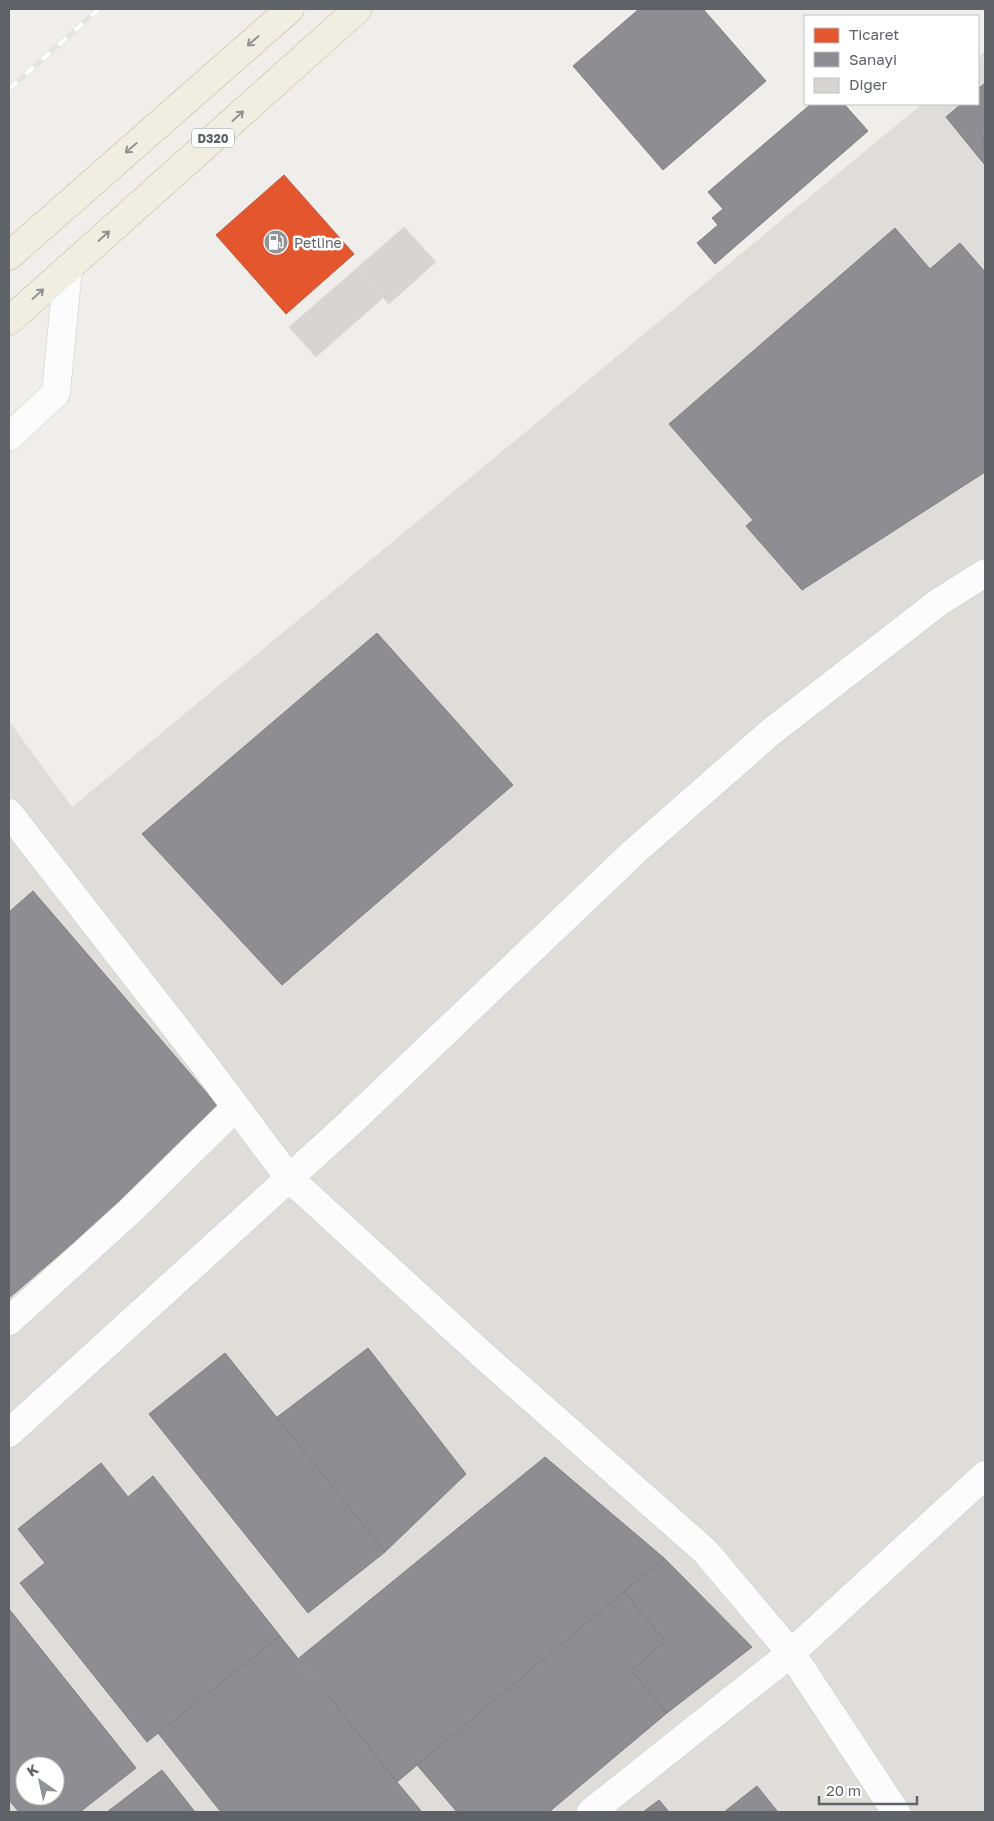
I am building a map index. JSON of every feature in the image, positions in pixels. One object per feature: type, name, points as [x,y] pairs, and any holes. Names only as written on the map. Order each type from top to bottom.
[{"type":"highway","points":[[9,256],[290,9]]},
{"type":"highway","name":"D320","points":[[9,321],[358,9]]},
{"type":"street","points":[[9,437],[56,393],[68,268]]},
{"type":"street","points":[[9,1433],[289,1178],[635,851],[772,731],[939,602],[985,573]]},
{"type":"street","points":[[9,813],[289,1178],[486,1358],[705,1551],[791,1653],[896,1812]]},
{"type":"street","points":[[9,1321],[129,1212],[236,1107]]},
{"type":"street","points":[[591,1812],[791,1653],[985,1474]]},
{"type":"shaded area","points":[[985,51],[985,1812],[9,1812],[9,721],[72,807],[921,105],[979,105],[979,57]]},
{"type":"building: Ticaret","points":[[284,175],[354,254],[286,314],[216,235]]},
{"type":"building: Sanayi","points":[[639,9],[703,9],[766,81],[663,170],[573,66]]},
{"type":"building: Sanayi","points":[[985,83],[985,129],[983,131],[985,165],[946,117],[960,105],[979,105],[979,88]]},
{"type":"building: Sanayi","points":[[810,105],[845,105],[868,131],[715,264],[697,243],[718,225],[712,218],[723,209],[708,192]]},
{"type":"building: Sanayi","points":[[895,228],[930,269],[960,243],[985,272],[985,472],[802,590],[746,526],[753,520],[669,424]]},
{"type":"building: Sanayi","points":[[377,633],[513,785],[282,985],[142,834]]},
{"type":"building: Sanayi","points":[[33,891],[224,1113],[9,1298],[9,912]]},
{"type":"building: Sanayi","points":[[368,1348],[466,1474],[385,1552],[276,1418]]},
{"type":"building: Sanayi","points":[[225,1353],[385,1552],[308,1613],[149,1414]]},
{"type":"building: Sanayi","points":[[545,1457],[664,1558],[397,1782],[299,1658]]},
{"type":"building: Sanayi","points":[[101,1463],[128,1497],[153,1476],[280,1636],[147,1742],[20,1583],[45,1563],[18,1529]]},
{"type":"building: Sanayi","points":[[664,1558],[752,1647],[667,1713],[631,1671],[665,1641],[624,1592]]},
{"type":"building: Sanayi","points":[[624,1592],[665,1641],[631,1671],[667,1713],[549,1812],[457,1812],[417,1765]]},
{"type":"building: Sanayi","points":[[9,1609],[136,1768],[80,1812],[19,1812],[9,1800]]},
{"type":"building: Sanayi","points":[[280,1636],[422,1812],[221,1812],[158,1733]]},
{"type":"building: Sanayi","points":[[162,1770],[195,1812],[107,1812]]},
{"type":"building: Sanayi","points":[[757,1786],[778,1812],[724,1812]]},
{"type":"building: Sanayi","points":[[659,1800],[669,1812],[643,1812]]},
{"type":"building: Diğer","points":[[404,227],[436,262],[389,304],[357,268]]},
{"type":"building: Diğer","points":[[357,268],[383,298],[316,357],[289,327]]},
{"type":"railway","points":[[9,89],[99,9]]},
{"type":"place","name":"Petline","points":[[276,242]]}]
